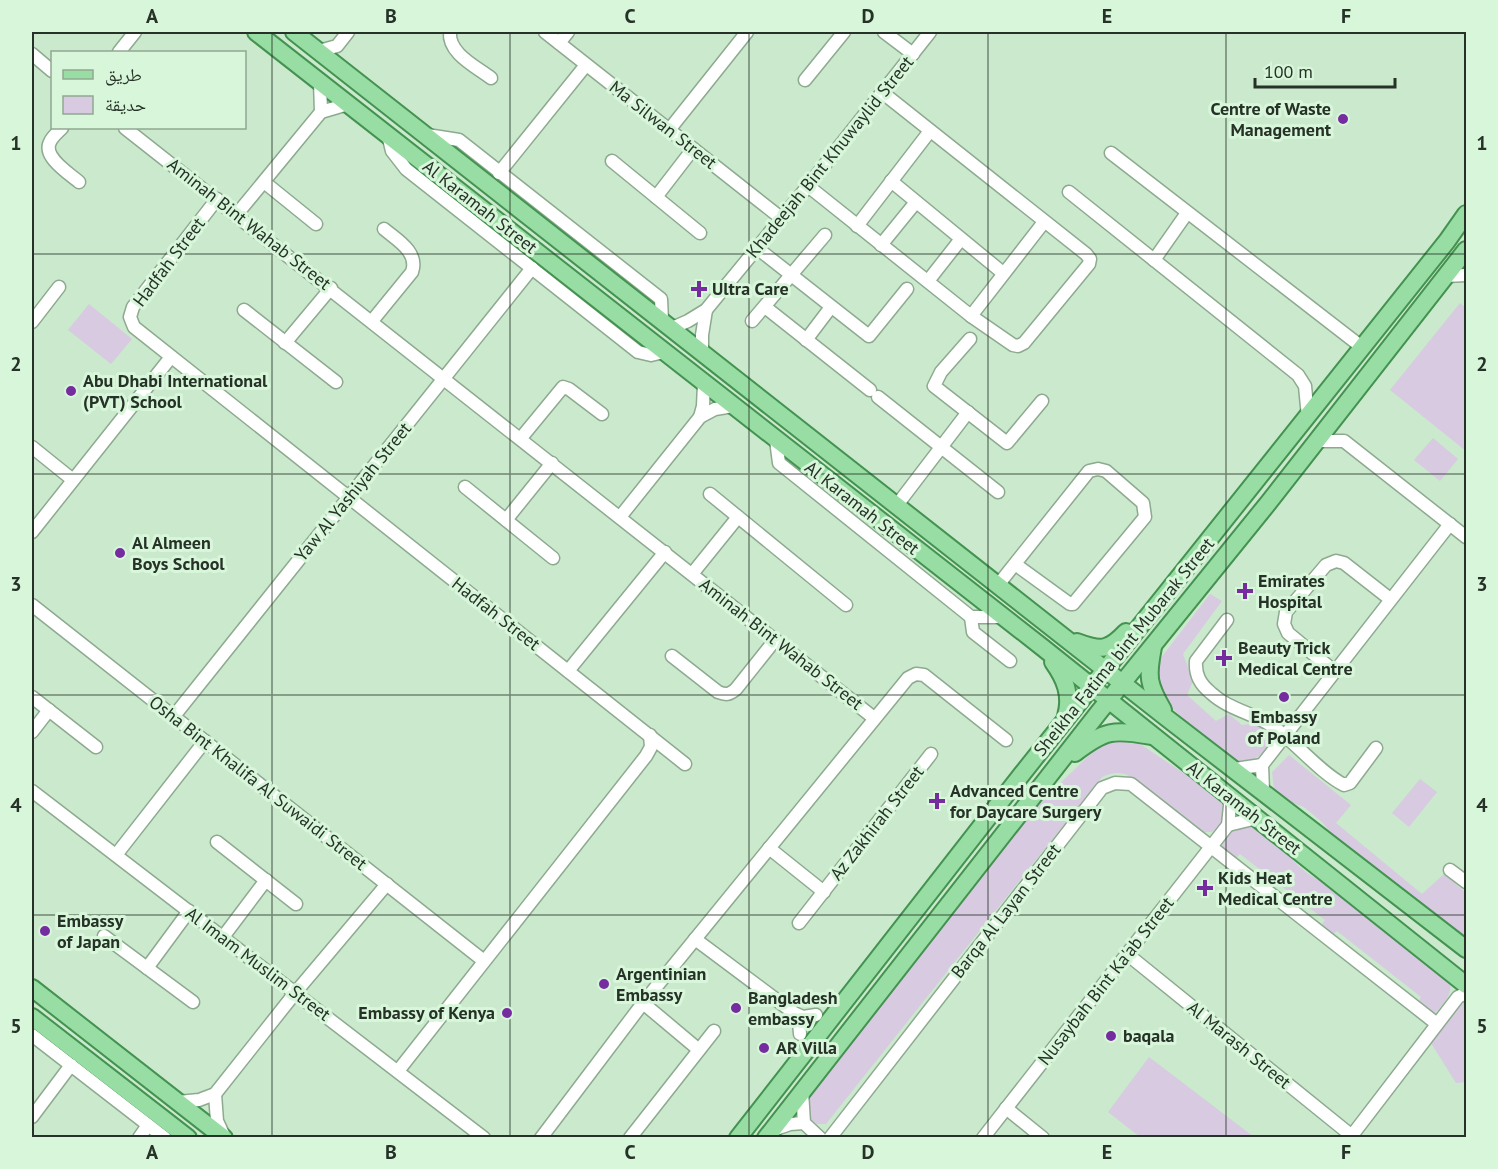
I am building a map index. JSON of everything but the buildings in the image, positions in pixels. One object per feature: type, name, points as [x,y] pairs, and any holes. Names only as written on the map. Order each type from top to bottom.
[{"type":"main road","name":"Al Karamah Street","points":[[256,32],[1042,647],[1257,818],[1462,989]]},
{"type":"main road","name":"Al Karamah Street","points":[[294,32],[1168,719],[1467,949]]},
{"type":"main road","name":"Sheikha Fatima bint Mubarak Street","points":[[738,1137],[1064,721],[1363,348],[1467,214]]},
{"type":"main road","name":"Sheikha Fatima bint Mubarak Street","points":[[769,1134],[1108,701],[1446,276],[1465,259]]},
{"type":"main road","points":[[1065,637],[1092,648],[1107,647],[1117,641],[1130,627],[1144,620]]},
{"type":"main road","points":[[1153,645],[1149,682],[1168,719]]},
{"type":"main road","points":[[1042,647],[1062,675],[1067,687],[1069,704],[1064,721]]},
{"type":"main road","points":[[1057,766],[1095,738],[1108,733],[1126,731],[1153,736]]},
{"type":"main road","points":[[32,988],[224,1137]]},
{"type":"main road","points":[[32,1017],[188,1137]]},
{"type":"street","points":[[120,51],[135,32]]},
{"type":"street","points":[[319,51],[337,46],[348,32]]},
{"type":"street","points":[[450,32],[449,40],[453,49],[491,78]]},
{"type":"street","name":"Ma Silwan Street","points":[[545,32],[781,218]]},
{"type":"street","points":[[559,43],[568,32]]},
{"type":"street","points":[[669,130],[747,32]]},
{"type":"street","points":[[805,80],[844,32]]},
{"type":"street","points":[[884,32],[913,54]]},
{"type":"street","name":"Khadeejah Bint Khuwaylid Street","points":[[667,324],[688,321],[706,310],[930,32]]},
{"type":"street","points":[[337,46],[339,67]]},
{"type":"street","points":[[32,54],[51,70]]},
{"type":"street","points":[[499,173],[586,65]]},
{"type":"street","points":[[320,82],[321,112]]},
{"type":"street","points":[[808,186],[971,316],[1013,345],[1024,344],[1089,264],[1090,259],[1086,254],[883,93]]},
{"type":"street","points":[[237,214],[321,112],[348,104]]},
{"type":"street","points":[[61,129],[49,143],[48,150],[51,156],[79,182]]},
{"type":"street","name":"Aminah Bint Wahab Street","points":[[126,129],[874,718],[643,1003],[541,1137]]},
{"type":"street","points":[[857,226],[930,131]]},
{"type":"street","points":[[388,135],[392,151],[406,169],[638,352],[651,355],[664,352]]},
{"type":"street","points":[[426,135],[459,140],[661,299],[667,324]]},
{"type":"street","points":[[656,197],[693,150]]},
{"type":"street","points":[[1111,153],[1363,348]]},
{"type":"street","points":[[612,161],[700,232]]},
{"type":"street","points":[[891,181],[1003,273]]},
{"type":"street","points":[[264,182],[316,224]]},
{"type":"street","points":[[1070,192],[1298,375],[1305,386],[1308,417]]},
{"type":"street","name":"Hadfah Street","points":[[217,199],[133,307],[130,317],[134,327],[685,764]]},
{"type":"street","points":[[881,245],[916,202]]},
{"type":"street","points":[[1154,260],[1187,213]]},
{"type":"street","points":[[971,316],[1044,222]]},
{"type":"street","points":[[372,321],[412,272],[414,266],[409,251],[384,229]]},
{"type":"street","points":[[752,321],[825,235]]},
{"type":"street","points":[[928,281],[961,239]]},
{"type":"street","points":[[757,248],[869,336],[907,289]]},
{"type":"street","name":"Yaw Al Yashiyah Street","points":[[174,716],[532,268]]},
{"type":"street","points":[[1446,276],[1467,276]]},
{"type":"street","points":[[32,322],[59,287]]},
{"type":"street","points":[[285,343],[331,288]]},
{"type":"street","points":[[765,307],[998,492]]},
{"type":"street","points":[[806,340],[831,307]]},
{"type":"street","points":[[244,310],[336,382]]},
{"type":"street","points":[[702,352],[706,310]]},
{"type":"street","points":[[970,339],[941,372],[934,386],[1007,443],[1042,401]]},
{"type":"street","points":[[32,532],[171,357]]},
{"type":"street","points":[[620,517],[700,417],[704,384]]},
{"type":"street","points":[[520,438],[563,387],[602,414]]},
{"type":"street","points":[[700,417],[716,409],[733,406]]},
{"type":"street","points":[[897,505],[968,412]]},
{"type":"street","points":[[1340,412],[1344,441]]},
{"type":"street","points":[[776,440],[779,463],[971,617],[1001,617]]},
{"type":"street","points":[[1317,441],[1344,441],[1467,537]]},
{"type":"street","points":[[32,447],[73,480]]},
{"type":"street","points":[[506,520],[552,463]]},
{"type":"street","points":[[998,585],[1089,471],[1098,469],[1106,471],[1143,503],[1145,517],[1073,604],[1015,564]]},
{"type":"street","points":[[465,488],[553,558]]},
{"type":"street","points":[[710,494],[846,605]]},
{"type":"street","points":[[692,574],[738,517]]},
{"type":"street","points":[[1263,792],[1262,765],[1450,524]]},
{"type":"street","points":[[568,671],[665,552]]},
{"type":"street","points":[[1334,671],[1288,633],[1284,624],[1286,612],[1326,565],[1336,561],[1344,563],[1390,599]]},
{"type":"street","name":"Osha Bint Khalifa Al Suwaidi Street","points":[[32,605],[484,961]]},
{"type":"street","points":[[971,617],[973,632],[1010,661]]},
{"type":"street","points":[[1227,620],[1196,661],[1197,678],[1210,693],[1228,705],[1270,725],[1344,785],[1350,783],[1376,748]]},
{"type":"street","points":[[672,656],[724,695],[736,689],[775,640]]},
{"type":"street","points":[[874,718],[908,678],[916,674],[924,675],[1006,740]]},
{"type":"street","points":[[32,697],[96,747]]},
{"type":"street","points":[[32,732],[49,710]]},
{"type":"street","points":[[398,1071],[646,756],[651,747],[650,735]]},
{"type":"street","points":[[116,855],[205,741]]},
{"type":"street","name":"Az Zakhirah Street","points":[[799,923],[931,754]]},
{"type":"street","points":[[1234,769],[1262,765]]},
{"type":"street","name":"Barqa Al Layan Street","points":[[830,1137],[1102,788],[1116,783],[1131,784],[1437,1024]]},
{"type":"street","name":"Al Imam Muslim Street","points":[[33,794],[484,1137]]},
{"type":"street","points":[[1229,796],[1228,825],[1257,818]]},
{"type":"street","name":"Nusaybah Bint Ka'ab Street","points":[[983,1137],[1228,825]]},
{"type":"street","points":[[217,842],[296,904]]},
{"type":"street","name":"Az Zakhirah Street","points":[[769,848],[824,892]]},
{"type":"street","points":[[1450,870],[1467,882]]},
{"type":"street","points":[[223,937],[266,880]]},
{"type":"street","points":[[178,1102],[199,1100],[215,1094],[295,993],[387,884]]},
{"type":"street","points":[[147,968],[189,911]]},
{"type":"street","points":[[104,936],[194,1002]]},
{"type":"street","points":[[695,939],[794,1013],[802,1017],[816,1015]]},
{"type":"street","name":"Al Marash Street","points":[[1127,954],[1351,1137]]},
{"type":"street","points":[[1351,1137],[1462,989]]},
{"type":"street","points":[[643,1003],[699,1050]]},
{"type":"street","points":[[794,1013],[800,1025],[800,1034]]},
{"type":"street","points":[[630,1137],[714,1031]]},
{"type":"street","points":[[32,1035],[165,1137]]},
{"type":"street","points":[[32,1117],[71,1065]]},
{"type":"street","points":[[802,1091],[804,1123],[820,1137]]},
{"type":"street","points":[[215,1094],[217,1121],[224,1137]]},
{"type":"street","points":[[1006,1108],[1043,1137]]},
{"type":"street","points":[[769,1134],[783,1126],[804,1123]]},
{"type":"street","points":[[139,1137],[148,1125]]},
{"type":"green space","points":[[1460,303],[1466,308],[1466,451],[1390,390]]},
{"type":"green space","points":[[89,304],[132,339],[111,364],[68,330]]},
{"type":"green space","points":[[1433,438],[1458,459],[1440,481],[1414,460]]},
{"type":"green space","points":[[1210,594],[1222,601],[1183,654],[1193,681],[1187,695],[1216,721],[1229,714],[1242,725],[1256,723],[1273,731],[1265,751],[1248,761],[1234,762],[1193,728],[1165,699],[1158,683],[1157,663]]},
{"type":"green space","points":[[1131,738],[1209,790],[1225,804],[1222,823],[1212,832],[1202,832],[1129,776],[1116,773],[1102,777],[826,1124],[817,1124],[808,1119],[804,1094],[1022,820],[1102,743]]},
{"type":"green space","points":[[1289,755],[1351,805],[1336,823],[1422,894],[1444,874],[1466,893],[1466,943],[1339,843],[1322,822],[1304,807],[1287,801],[1274,789],[1272,772]]},
{"type":"green space","points":[[1420,779],[1437,792],[1409,827],[1392,813]]},
{"type":"green space","points":[[1248,823],[1269,836],[1307,873],[1330,883],[1450,980],[1449,995],[1433,1015],[1417,1004],[1421,997],[1337,931],[1331,936],[1320,927],[1325,920],[1240,854],[1234,860],[1225,853],[1222,846],[1229,830]]},
{"type":"green space","points":[[1466,1001],[1466,1082],[1456,1083],[1431,1043],[1450,1013]]},
{"type":"green space","points":[[1149,1057],[1254,1137],[1140,1137],[1108,1112]]},
{"type":"place","name":"Centre of Waste Management","points":[[1343,119]]},
{"type":"place","name":"Ultra Care","points":[[699,289]]},
{"type":"place","name":"Abu Dhabi International (PVT) School","points":[[71,391]]},
{"type":"place","name":"Al Almeen Boys School","points":[[120,553]]},
{"type":"place","name":"Emirates Hospital","points":[[1245,591]]},
{"type":"place","name":"Beauty Trick Medical Centre","points":[[1224,658]]},
{"type":"place","name":"Embassy of Poland","points":[[1284,697]]},
{"type":"place","name":"Advanced Centre for Daycare Surgery","points":[[937,801]]},
{"type":"place","name":"Kids Heat Medical Centre","points":[[1205,888]]},
{"type":"place","name":"Embassy of Japan","points":[[45,931]]},
{"type":"place","name":"Argentinian Embassy","points":[[604,984]]},
{"type":"place","name":"Bangladesh embassy","points":[[736,1008]]},
{"type":"place","name":"Embassy of Kenya","points":[[507,1013]]},
{"type":"place","name":"baqala","points":[[1111,1036]]},
{"type":"place","name":"AR Villa","points":[[764,1048]]}]
